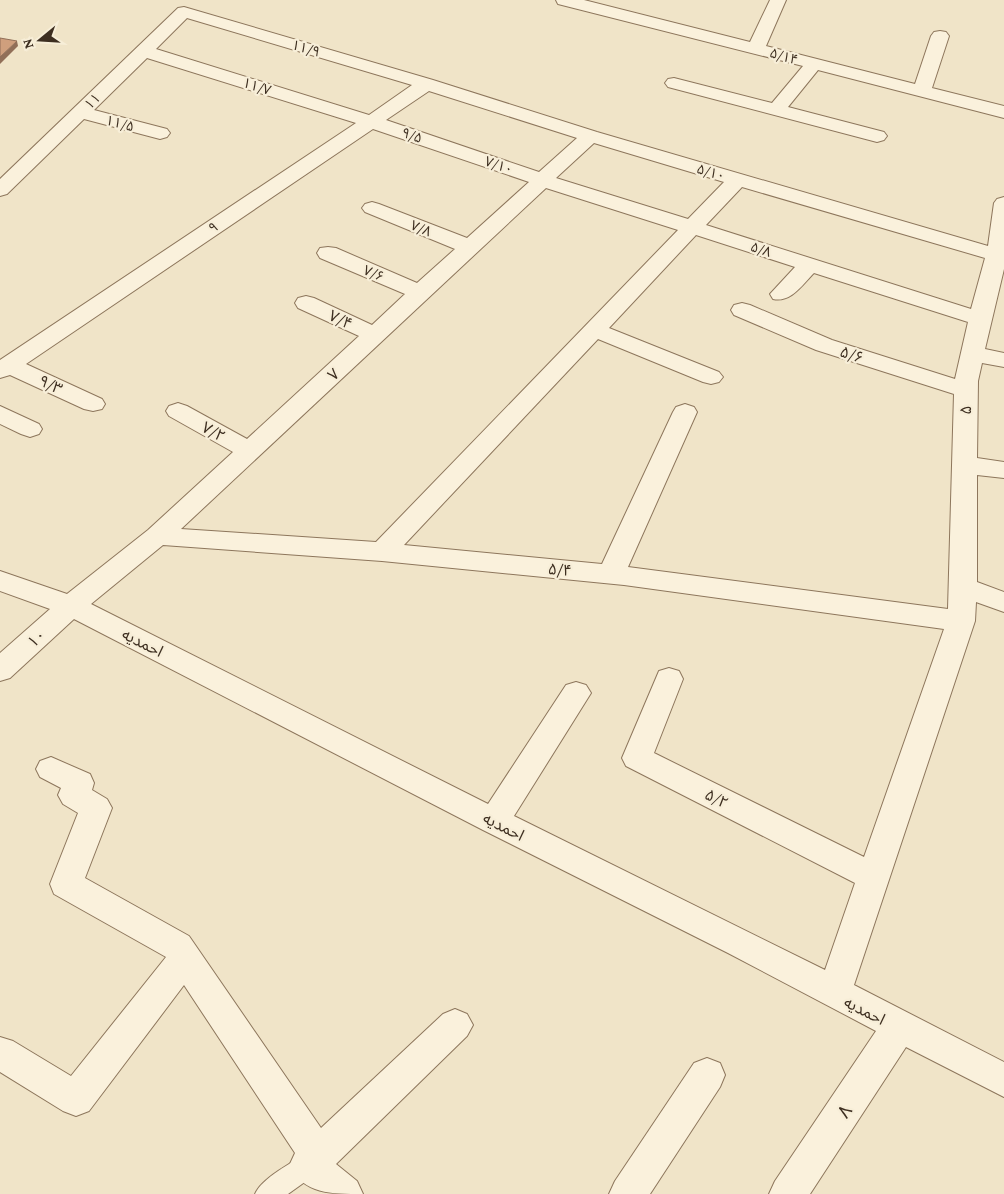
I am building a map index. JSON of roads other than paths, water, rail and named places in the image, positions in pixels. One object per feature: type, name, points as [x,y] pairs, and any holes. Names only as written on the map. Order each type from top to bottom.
[{"type":"street","name":"۵/۱۴","points":[[564,0],[647,13],[756,48],[1004,112]]},
{"type":"street","points":[[756,48],[778,0]]},
{"type":"street","name":"۱۱","points":[[0,190],[184,12]]},
{"type":"street","name":"۱۱/۹","points":[[184,12],[427,84]]},
{"type":"street","points":[[922,91],[940,36]]},
{"type":"street","name":"۱۱/۷","points":[[143,51],[370,121]]},
{"type":"street","points":[[776,110],[814,64]]},
{"type":"street","name":"۹","points":[[4,368],[427,84]]},
{"type":"street","name":"۵/۱۰","points":[[427,84],[590,136],[997,255]]},
{"type":"street","points":[[674,84],[877,136]]},
{"type":"street","name":"۱۱/۵","points":[[80,112],[160,133]]},
{"type":"street","name":"۹/۵","points":[[370,121],[454,149]]},
{"type":"street","name":"۷","points":[[71,606],[157,536],[590,136]]},
{"type":"street","name":"۷/۱۰","points":[[454,149],[543,180]]},
{"type":"street","points":[[382,552],[738,179]]},
{"type":"street","name":"۵/۸","points":[[543,180],[980,319]]},
{"type":"street","name":"۵","points":[[834,993],[960,621],[963,587],[966,390],[980,319],[997,255],[1004,203]]},
{"type":"street","name":"۷/۸","points":[[372,208],[470,247]]},
{"type":"street","name":"۷/۶","points":[[328,252],[421,293]]},
{"type":"street","points":[[781,294],[810,265]]},
{"type":"street","name":"۷/۴","points":[[306,303],[375,334]]},
{"type":"street","name":"۵/۶","points":[[742,310],[824,345],[966,390]]},
{"type":"street","points":[[595,330],[711,377]]},
{"type":"street","points":[[972,354],[1004,360]]},
{"type":"street","name":"۹/۳","points":[[4,368],[93,404]]},
{"type":"street","name":"۷/۲","points":[[178,411],[250,450]]},
{"type":"street","points":[[611,574],[685,412]]},
{"type":"street","points":[[0,414],[30,429]]},
{"type":"street","points":[[964,465],[1004,470]]},
{"type":"street","name":"۵/۴","points":[[157,536],[382,552],[611,574],[960,621]]},
{"type":"street","name":"احمدیه","points":[[0,581],[71,606],[494,821],[740,943],[899,1028],[1004,1080]]},
{"type":"street","points":[[963,587],[1004,602]]},
{"type":"street","name":"۱۰","points":[[0,670],[71,606]]},
{"type":"street","name":"۵/۲","points":[[669,679],[637,758],[874,877]]},
{"type":"street","points":[[494,821],[576,694]]},
{"type":"street","points":[[51,769],[79,783],[74,795],[96,808],[66,884],[177,946],[313,1161],[344,1194]]},
{"type":"street","points":[[0,1053],[76,1098],[185,958]]},
{"type":"street","points":[[313,1161],[455,1026]]},
{"type":"street","name":"۸","points":[[788,1194],[899,1028]]},
{"type":"street","points":[[628,1194],[706,1075]]},
{"type":"lane","points":[[266,1194],[313,1161]]}]
